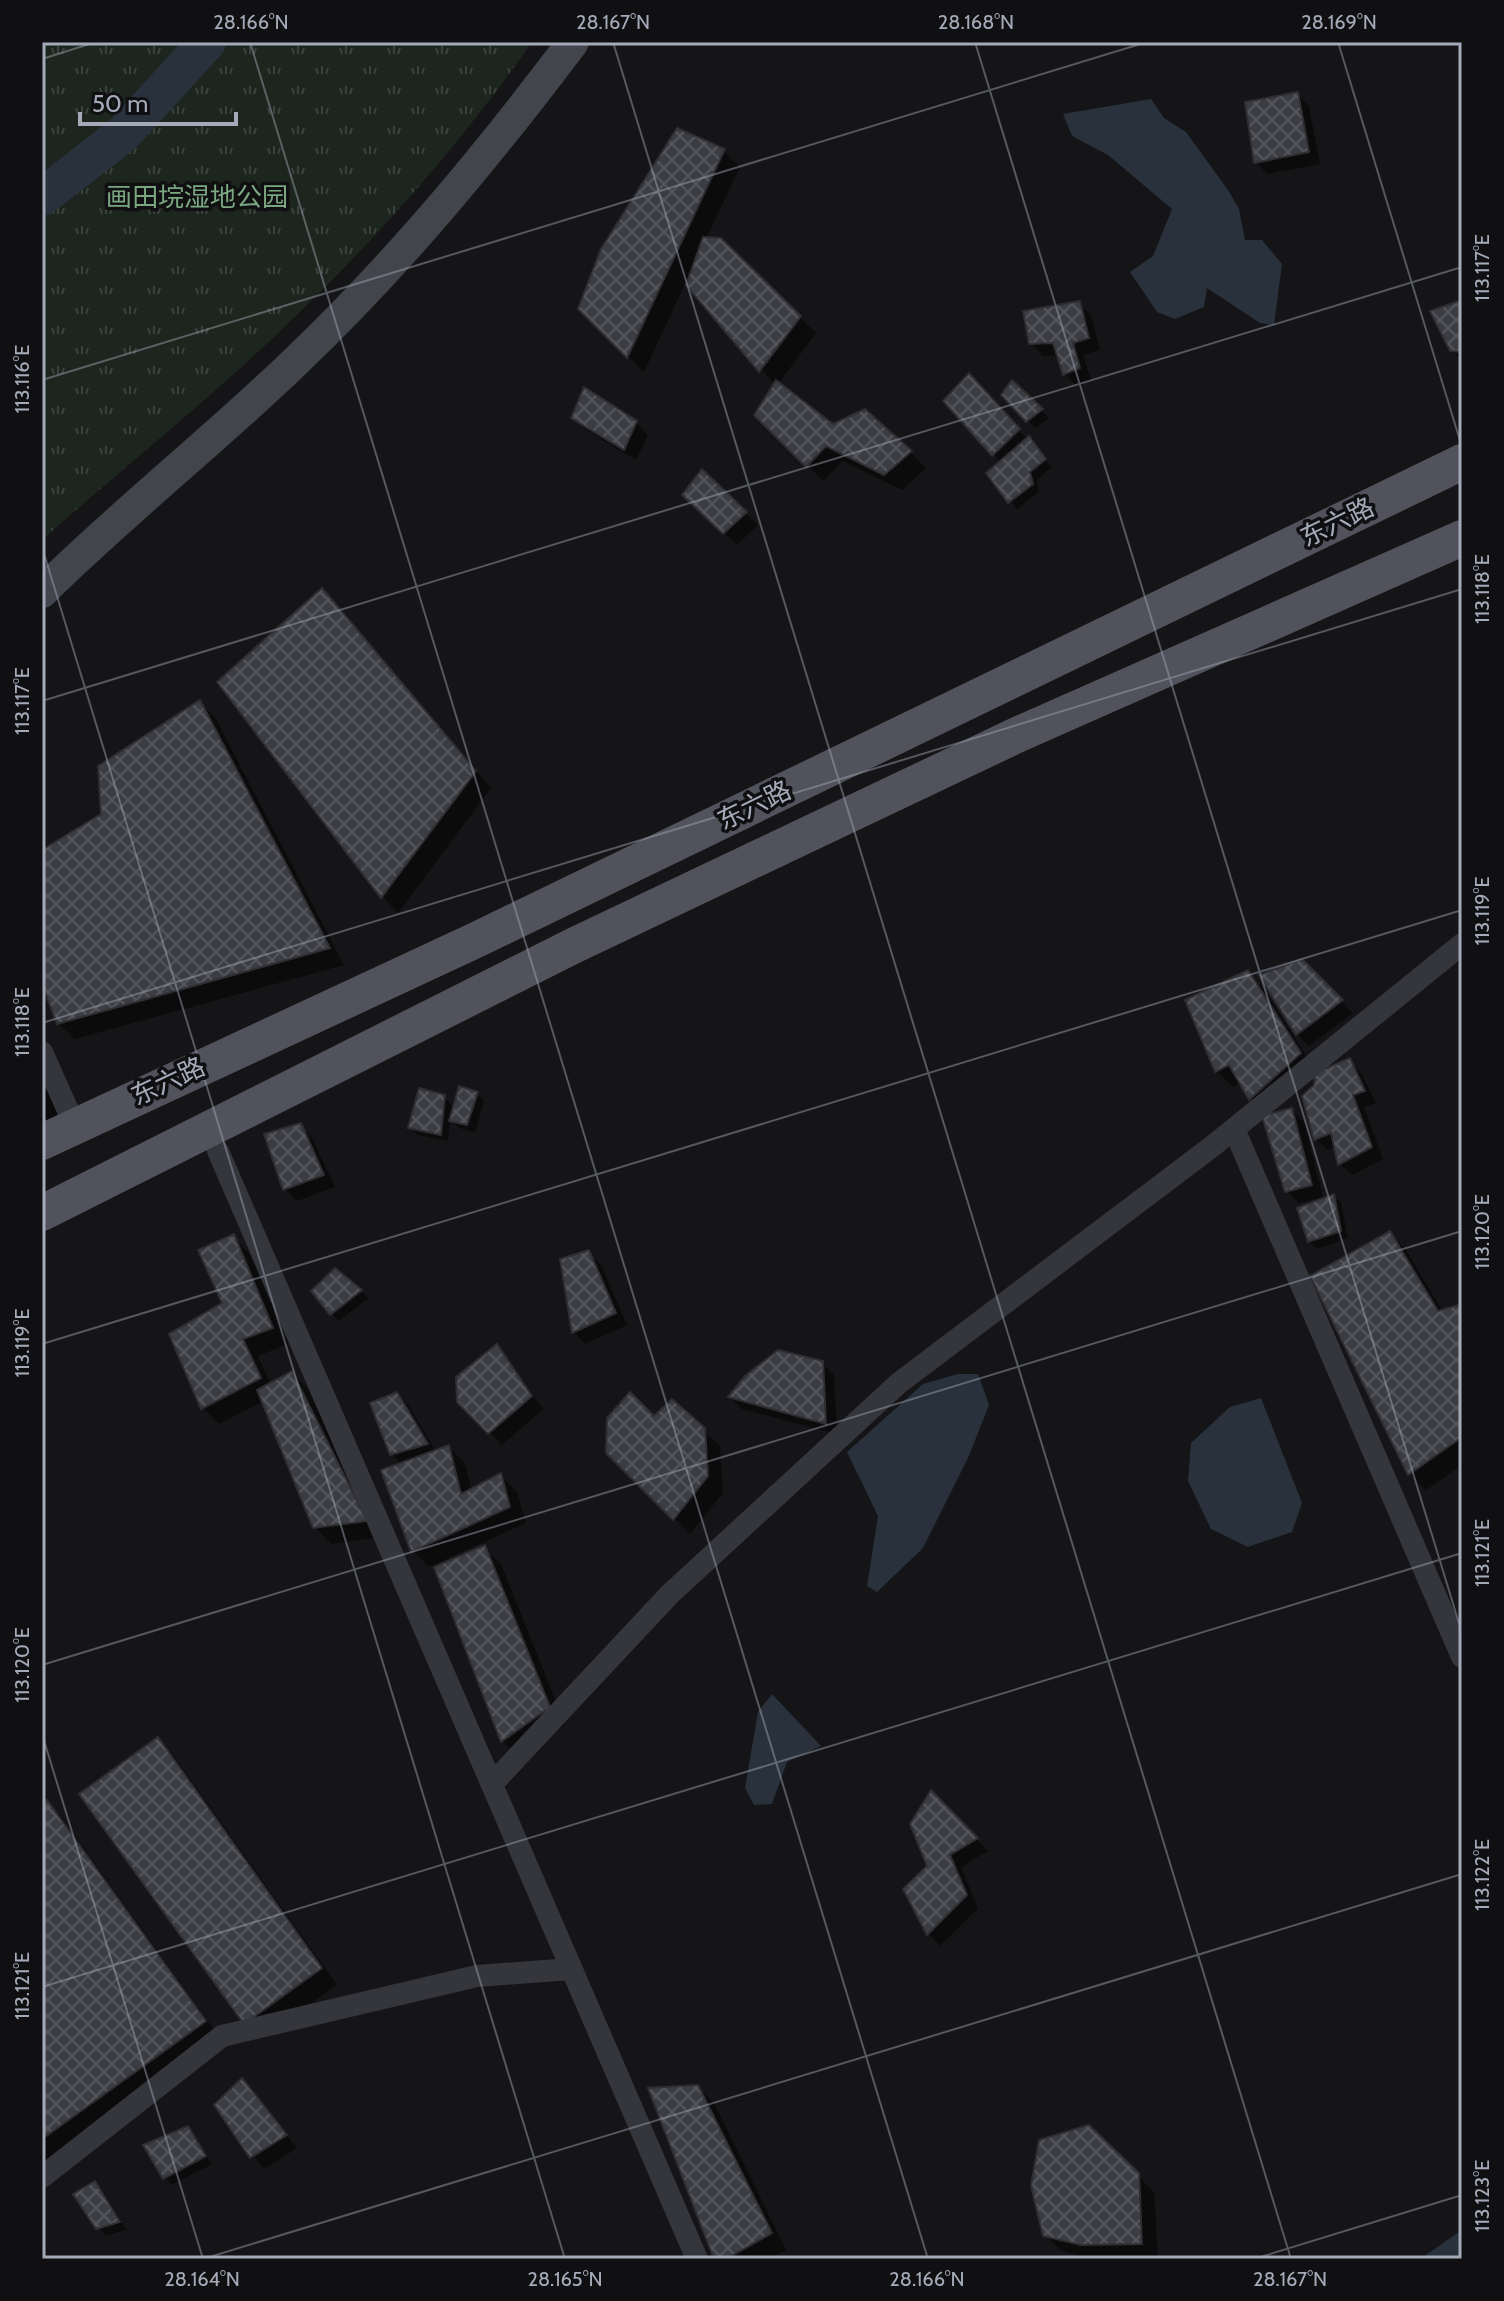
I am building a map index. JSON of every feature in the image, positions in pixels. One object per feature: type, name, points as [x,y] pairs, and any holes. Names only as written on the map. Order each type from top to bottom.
[{"type":"main road","points":[[42,567],[281,351],[394,238],[466,154],[551,42]]},
{"type":"main road","points":[[42,592],[293,364],[404,253],[460,188],[573,42]]},
{"type":"main road","name":"东六路","points":[[42,1142],[74,1124],[476,940],[1462,462]]},
{"type":"main road","name":"东六路","points":[[42,1213],[604,931],[1019,734],[1462,538]]},
{"type":"street","points":[[492,1784],[670,1594],[899,1383],[1234,1129],[1462,944]]},
{"type":"street","points":[[42,1052],[74,1124]]},
{"type":"street","points":[[1234,1129],[1462,1657]]},
{"type":"street","points":[[218,1151],[697,2259]]},
{"type":"street","points":[[42,2177],[222,2036],[477,1976],[571,1969]]},
{"type":"green space","name":"画田垸湿地公园","points":[[42,42],[532,42],[443,158],[345,267],[248,361],[42,540]]},
{"type":"shaded area","points":[[1151,99],[1164,118],[1186,132],[1228,190],[1239,209],[1245,240],[1262,240],[1282,264],[1274,325],[1260,323],[1207,288],[1204,307],[1175,319],[1157,312],[1130,272],[1153,256],[1172,209],[1108,155],[1072,136],[1063,114]]},
{"type":"shaded area","points":[[958,1374],[978,1374],[989,1405],[968,1458],[923,1548],[877,1592],[867,1586],[878,1516],[847,1452],[923,1384]]},
{"type":"shaded area","points":[[1261,1398],[1302,1503],[1292,1532],[1248,1547],[1211,1529],[1188,1481],[1191,1443],[1230,1407]]},
{"type":"shaded area","points":[[772,1694],[821,1746],[787,1762],[772,1804],[754,1805],[745,1788],[758,1712]]},
{"type":"shaded area","points":[[1462,2230],[1462,2259],[1420,2259]]},
{"type":"building","points":[[1298,92],[1309,152],[1254,163],[1245,102]]},
{"type":"building","points":[[677,128],[725,149],[627,358],[578,309],[601,249]]},
{"type":"building","points":[[703,237],[721,238],[801,316],[759,372],[686,285]]},
{"type":"building","points":[[1462,300],[1462,352],[1450,351],[1430,311]]},
{"type":"building","points":[[1080,301],[1089,338],[1073,343],[1080,368],[1063,375],[1053,343],[1029,344],[1023,311]]},
{"type":"building","points":[[969,373],[1020,429],[992,456],[943,401]]},
{"type":"building","points":[[776,380],[833,424],[865,409],[912,451],[884,475],[826,446],[806,467],[754,415]]},
{"type":"building","points":[[1012,380],[1043,409],[1026,422],[1001,395]]},
{"type":"building","points":[[584,387],[637,421],[624,450],[571,418]]},
{"type":"building","points":[[1029,436],[1046,459],[1030,472],[1033,484],[1008,503],[986,473]]},
{"type":"building","points":[[702,469],[747,512],[723,534],[682,495]]},
{"type":"building","points":[[322,588],[476,771],[381,898],[217,682]]},
{"type":"building","points":[[200,700],[330,948],[57,1024],[42,984],[42,850],[101,814],[98,766]]},
{"type":"building","points":[[1302,959],[1343,1000],[1296,1035],[1259,975]]},
{"type":"building","points":[[1248,970],[1301,1053],[1249,1100],[1229,1065],[1215,1072],[1185,1000]]},
{"type":"building","points":[[1350,1058],[1365,1091],[1353,1095],[1372,1147],[1338,1165],[1331,1133],[1314,1140],[1302,1096],[1314,1085],[1315,1073]]},
{"type":"building","points":[[459,1086],[478,1092],[467,1125],[449,1121]]},
{"type":"building","points":[[419,1088],[445,1095],[441,1135],[408,1128]]},
{"type":"building","points":[[1292,1108],[1312,1185],[1285,1192],[1262,1116]]},
{"type":"building","points":[[301,1123],[324,1175],[283,1190],[264,1134]]},
{"type":"building","points":[[1334,1194],[1341,1231],[1308,1242],[1297,1208]]},
{"type":"building","points":[[1390,1231],[1438,1311],[1462,1304],[1462,1437],[1408,1475],[1310,1276]]},
{"type":"building","points":[[234,1234],[273,1328],[243,1339],[261,1378],[201,1409],[169,1334],[222,1303],[198,1250]]},
{"type":"building","points":[[589,1250],[616,1313],[572,1333],[560,1259]]},
{"type":"building","points":[[335,1268],[362,1290],[330,1315],[311,1291]]},
{"type":"building","points":[[497,1344],[532,1396],[488,1434],[457,1402],[456,1377]]},
{"type":"building","points":[[778,1350],[823,1361],[826,1424],[728,1397],[745,1376]]},
{"type":"building","points":[[292,1371],[367,1521],[313,1528],[257,1390]]},
{"type":"building","points":[[397,1392],[428,1444],[390,1455],[370,1403]]},
{"type":"building","points":[[630,1392],[654,1416],[672,1399],[705,1428],[708,1476],[673,1520],[606,1453],[607,1418]]},
{"type":"building","points":[[449,1445],[461,1494],[501,1473],[510,1507],[411,1552],[381,1470]]},
{"type":"building","points":[[485,1545],[550,1707],[501,1742],[434,1567]]},
{"type":"building","points":[[158,1737],[322,1968],[244,2024],[79,1794]]},
{"type":"building","points":[[931,1790],[978,1838],[950,1855],[967,1895],[927,1935],[903,1889],[927,1866],[910,1824]]},
{"type":"building","points":[[47,1800],[206,2021],[42,2139],[42,1804]]},
{"type":"building","points":[[242,2078],[287,2135],[250,2158],[214,2105]]},
{"type":"building","points":[[698,2085],[772,2233],[726,2259],[714,2259],[648,2088]]},
{"type":"building","points":[[1089,2125],[1139,2173],[1142,2244],[1081,2245],[1043,2236],[1031,2186],[1039,2140]]},
{"type":"building","points":[[188,2126],[206,2156],[163,2179],[143,2145]]},
{"type":"building","points":[[95,2181],[120,2222],[96,2229],[73,2194]]},
{"type":"waterway","points":[[42,197],[123,134],[207,42]]}]
